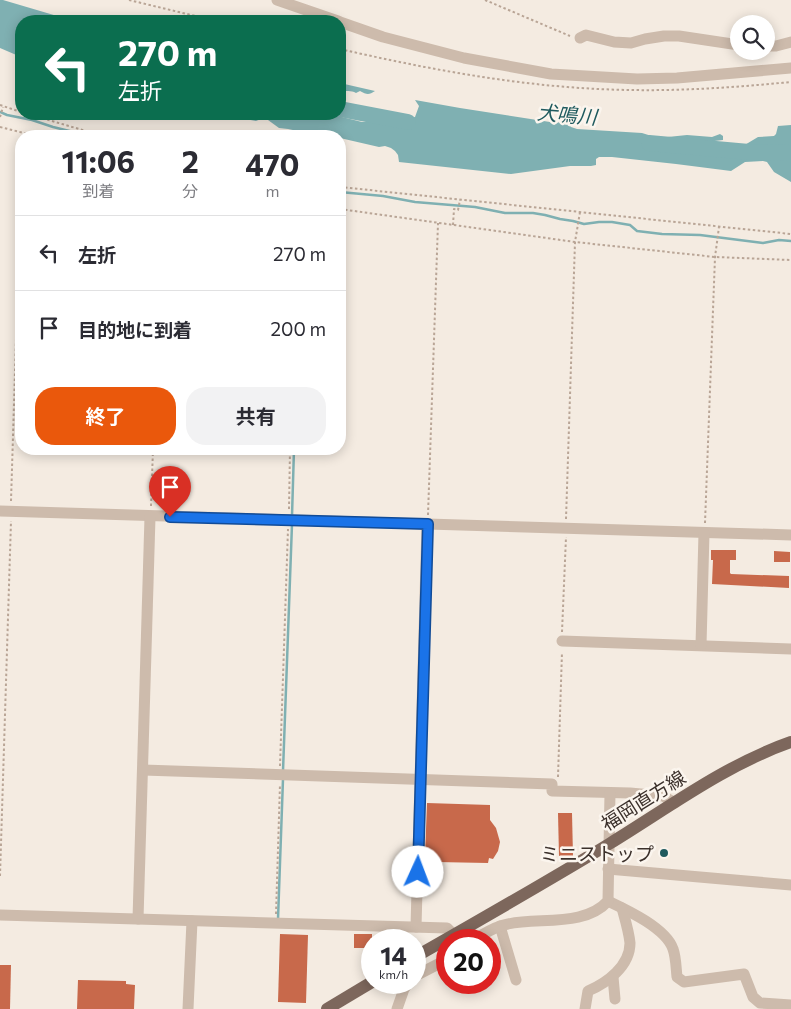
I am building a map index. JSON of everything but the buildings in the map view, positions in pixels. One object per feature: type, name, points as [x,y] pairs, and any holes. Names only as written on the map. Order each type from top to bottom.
[{"type":"main road","name":"福岡直方線","points":[[464,929],[608,845],[738,765],[773,748],[791,742]]},
{"type":"main road","points":[[327,1009],[361,989]]},
{"type":"street","points":[[277,0],[319,15]]},
{"type":"street","points":[[346,24],[383,37],[464,58],[551,74],[676,78],[791,68]]},
{"type":"street","points":[[580,38],[586,35],[614,42],[631,43],[664,36],[679,36],[730,44]]},
{"type":"street","points":[[775,46],[791,42]]},
{"type":"street","points":[[5,512],[791,535]]},
{"type":"street","points":[[138,919],[150,517]]},
{"type":"street","points":[[416,927],[428,524]]},
{"type":"street","points":[[701,645],[704,533]]},
{"type":"street","points":[[562,641],[791,648]]},
{"type":"street","points":[[142,770],[555,784],[552,791],[630,793],[663,796],[675,803]]},
{"type":"street","points":[[494,929],[506,924],[586,916],[603,907],[608,901],[610,793]]},
{"type":"street","points":[[608,869],[791,885]]},
{"type":"street","points":[[608,901],[649,923],[669,940],[674,950],[677,976],[684,982],[744,974],[752,997],[757,1005],[760,1003],[791,1005]]},
{"type":"street","points":[[586,1009],[588,991],[613,977],[628,953],[630,943],[622,908]]},
{"type":"street","points":[[0,915],[448,929]]},
{"type":"street","points":[[188,1009],[192,921]]},
{"type":"street","points":[[500,926],[516,980]]},
{"type":"street","points":[[613,977],[615,999]]},
{"type":"street","points":[[397,1009],[402,994]]},
{"type":"path","points":[[129,0],[191,15]]},
{"type":"path","points":[[485,0],[580,38]]},
{"type":"path","points":[[346,50],[421,67]]},
{"type":"path","points":[[0,105],[15,110]]},
{"type":"path","points":[[0,116],[4,106]]},
{"type":"path","points":[[48,120],[83,130]]},
{"type":"path","points":[[0,127],[15,132]]},
{"type":"path","points":[[346,188],[791,234]]},
{"type":"path","points":[[453,225],[454,209],[458,210],[460,200]]},
{"type":"path","points":[[346,210],[575,242],[715,257],[791,260]]},
{"type":"path","points":[[555,784],[562,641],[575,242],[580,212]]},
{"type":"path","points":[[428,524],[438,223]]},
{"type":"path","points":[[704,533],[715,257],[719,227]]},
{"type":"path","points":[[0,876],[5,512],[15,303]]},
{"type":"path","points":[[150,517],[153,455]]},
{"type":"path","points":[[275,924],[290,455]]},
{"type":"water","points":[[0,0],[54,15],[15,15],[15,54],[0,48]]},
{"type":"water","points":[[346,84],[375,91],[368,94],[360,91],[346,91]]},
{"type":"water","points":[[415,100],[550,122],[570,123],[571,127],[577,129],[642,133],[658,138],[687,135],[712,137],[720,134],[723,136],[723,140],[697,143],[672,142],[669,146],[718,154],[743,146],[758,137],[774,136],[778,126],[791,125],[791,182],[774,172],[767,162],[763,161],[745,162],[731,171],[599,157],[596,159],[596,165],[591,166],[570,166],[511,174],[399,162],[398,155],[391,148],[346,139],[346,130],[293,130],[279,128],[268,120],[346,120],[346,118],[371,122],[398,115],[415,117],[419,106]]},
{"type":"waterway","name":"犬鳴川","points":[[346,110],[408,122]]},
{"type":"waterway","points":[[0,112],[15,117]]},
{"type":"waterway","points":[[32,120],[65,130]]},
{"type":"waterway","name":"犬鳴川","points":[[649,143],[749,152],[791,153]]},
{"type":"waterway","points":[[346,193],[383,196],[415,202],[475,207],[505,213],[533,213],[584,224],[612,222],[630,225],[637,231],[662,234],[700,235],[763,243],[779,240],[791,241]]},
{"type":"waterway","points":[[292,516],[294,455]]},
{"type":"waterway","points":[[283,771],[292,524]]},
{"type":"waterway","points":[[278,919],[283,779]]},
{"type":"place","name":"ミニストップ","points":[[664,853]]},
{"type":"route","points":[[170,517],[428,524],[418,872]]}]
